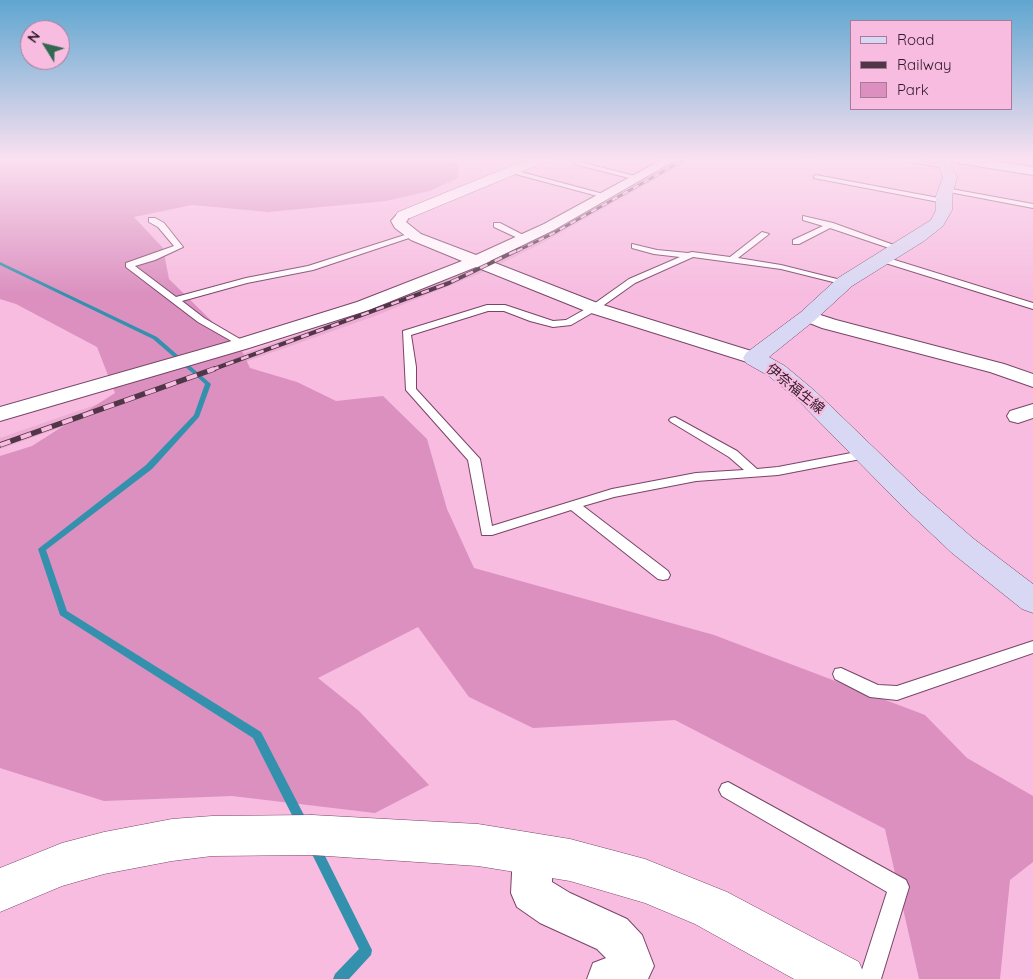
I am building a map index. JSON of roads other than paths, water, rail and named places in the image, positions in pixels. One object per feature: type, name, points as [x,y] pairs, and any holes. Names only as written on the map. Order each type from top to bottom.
[{"type":"main road","name":"伊奈福生線","points":[[944,204],[944,210],[937,223],[918,238],[898,248],[845,282],[808,316],[754,358],[796,386],[912,500],[963,546],[1033,601]]},
{"type":"street","points":[[431,204],[404,215],[398,221],[400,225],[414,235],[594,308],[754,358]]},
{"type":"street","points":[[0,414],[242,344],[363,306],[476,261],[590,204]]},
{"type":"street","points":[[808,316],[829,324],[998,368],[1033,381]]},
{"type":"street","points":[[0,890],[62,865],[104,853],[172,840],[212,836],[282,834],[478,845],[533,853],[620,873],[690,898],[842,979]]},
{"type":"street","points":[[533,853],[531,893],[555,908],[612,934],[628,950],[632,966],[625,977],[609,979]]},
{"type":"lane","points":[[1013,204],[1033,206]]},
{"type":"lane","points":[[806,218],[898,248]]},
{"type":"lane","points":[[152,220],[161,225],[179,247],[129,265],[201,320],[242,344]]},
{"type":"lane","points":[[497,225],[525,238]]},
{"type":"lane","points":[[796,242],[830,225]]},
{"type":"lane","points":[[730,261],[765,234]]},
{"type":"lane","points":[[175,300],[246,281],[310,268],[414,235]]},
{"type":"lane","points":[[635,246],[656,252],[689,256]]},
{"type":"lane","points":[[845,282],[781,267],[692,254],[632,281],[594,308],[568,323],[553,324],[533,319],[505,308],[488,308],[406,333],[411,367],[411,390],[474,458],[488,532],[612,493],[696,477],[778,471],[867,454]]},
{"type":"lane","points":[[882,259],[1033,306]]},
{"type":"lane","points":[[674,420],[733,454],[755,473]]},
{"type":"lane","points":[[574,505],[663,575]]},
{"type":"lane","points":[[841,674],[876,692],[897,693],[1033,647]]},
{"type":"lane","points":[[728,790],[899,887],[870,979]]},
{"type":"waterway","points":[[0,263],[155,338],[208,384],[197,416],[149,467],[42,549],[63,613],[257,735],[302,823]]},
{"type":"waterway","points":[[314,846],[366,950],[340,979]]},
{"type":"railway","points":[[517,251],[606,204]]},
{"type":"railway","points":[[211,370],[449,283],[520,249]]},
{"type":"railway","points":[[0,445],[214,369]]}]
